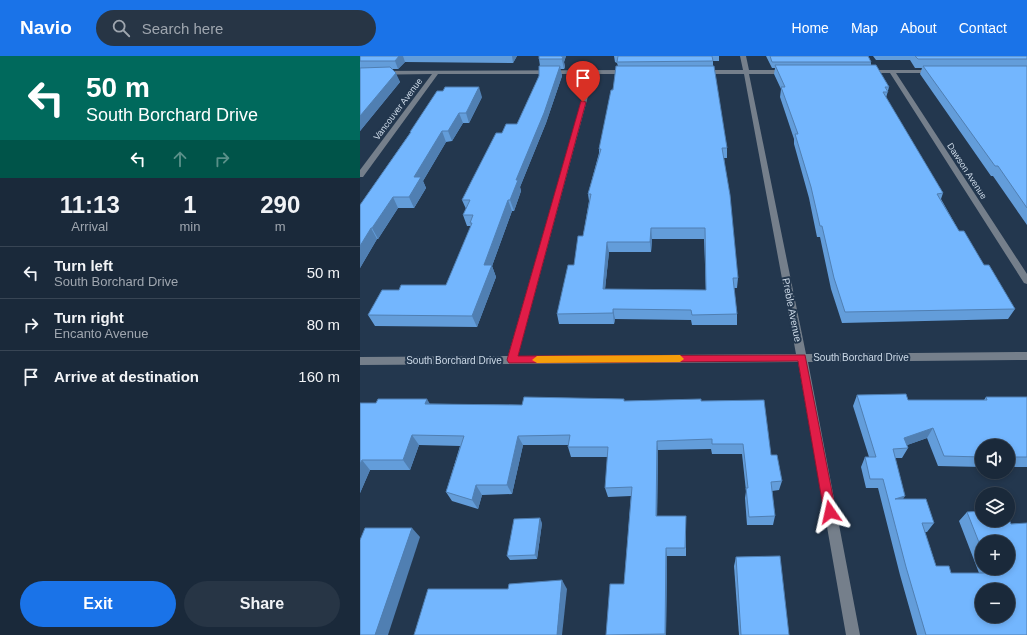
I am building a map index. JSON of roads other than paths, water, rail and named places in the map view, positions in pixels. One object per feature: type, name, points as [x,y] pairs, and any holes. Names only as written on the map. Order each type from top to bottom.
[{"type":"street","name":"Preble Avenue","points":[[743,56],[802,358],[853,635]]},
{"type":"street","points":[[861,71],[940,71]]},
{"type":"street","name":"Dawson Avenue","points":[[892,71],[1027,282]]},
{"type":"street","points":[[512,360],[592,72]]},
{"type":"street","points":[[360,73],[638,72]]},
{"type":"street","points":[[699,72],[792,72]]},
{"type":"street","name":"Vancouver Avenue","points":[[360,175],[436,73]]},
{"type":"street","name":"South Borchard Drive","points":[[360,361],[1027,356]]}]
